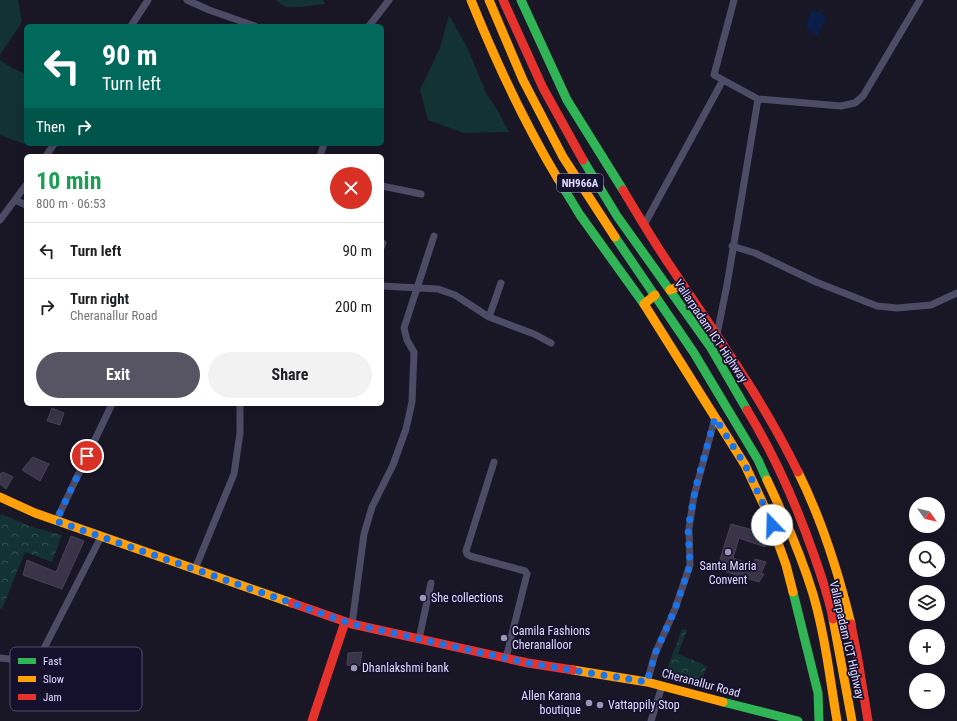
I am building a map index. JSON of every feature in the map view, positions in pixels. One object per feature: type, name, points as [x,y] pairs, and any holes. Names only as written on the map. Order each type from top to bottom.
[{"type":"main road","points":[[471,0],[493,55],[538,146],[580,215],[608,256],[644,304],[745,465],[767,512],[786,565],[818,693],[820,721]]},
{"type":"main road","name":"Vallarpadam ICT Highway","points":[[489,0],[523,80],[559,150],[605,223],[694,353],[758,460],[789,527],[812,595],[826,646],[837,721]]},
{"type":"main road","name":"Vallarpadam ICT Highway","points":[[503,0],[543,88],[572,143],[617,216],[711,348],[764,440],[802,521],[829,600],[840,651],[852,721]]},
{"type":"main road","points":[[521,0],[566,99],[584,130],[683,285],[717,334],[770,416],[804,483],[820,519],[832,553],[852,626],[860,665],[868,721]]},
{"type":"main road","points":[[605,223],[617,216]]},
{"type":"main road","points":[[670,290],[683,285]]},
{"type":"main road","points":[[644,304],[655,295]]},
{"type":"main road","points":[[711,380],[725,371]]},
{"type":"main road","name":"Cheranallur Road","points":[[0,497],[35,514],[348,623],[506,658],[647,682],[798,721]]},
{"type":"main road","points":[[312,721],[348,623]]},
{"type":"street","points":[[132,24],[148,0]]},
{"type":"street","points":[[187,0],[250,24]]},
{"type":"street","points":[[371,24],[389,0]]},
{"type":"street","points":[[734,0],[714,75],[758,99],[841,106],[855,103],[863,96],[920,0]]},
{"type":"street","points":[[644,225],[724,80]]},
{"type":"street","points":[[717,334],[727,285],[732,246],[758,99]]},
{"type":"street","points":[[384,186],[421,194]]},
{"type":"street","points":[[0,220],[24,188]]},
{"type":"street","points":[[15,200],[24,204]]},
{"type":"street","points":[[348,623],[364,534],[372,507],[393,465],[406,429],[412,402],[414,352],[407,340],[404,328],[434,236]]},
{"type":"street","points":[[732,246],[754,253],[816,282],[877,306],[896,308],[931,305],[957,293]]},
{"type":"street","points":[[489,317],[501,283]]},
{"type":"street","points":[[384,286],[438,289],[455,295],[489,317],[534,334],[551,343]]},
{"type":"street","points":[[56,521],[111,406]]},
{"type":"street","points":[[195,569],[234,474],[240,433],[240,406]]},
{"type":"street","points":[[647,682],[655,654],[675,609],[690,565],[688,528],[702,464],[715,418]]},
{"type":"street","points":[[494,462],[466,551],[470,556],[525,571],[527,574],[506,658]]},
{"type":"street","points":[[45,647],[101,537]]},
{"type":"street","points":[[419,639],[431,583]]},
{"type":"street","points":[[0,658],[10,659]]},
{"type":"street","points":[[651,721],[662,686]]},
{"type":"green space","points":[[0,0],[18,0],[22,22],[0,55]]},
{"type":"green space","points":[[275,0],[323,0],[325,4],[286,7]]},
{"type":"green space","points":[[449,15],[468,49],[486,93],[509,132],[464,133],[428,120],[420,90],[440,48]]},
{"type":"green space","points":[[0,60],[24,73],[24,144],[0,135]]},
{"type":"green space","points":[[1,514],[32,527],[62,535],[52,562],[25,552],[2,609],[0,608]]},
{"type":"green space","points":[[682,629],[687,630],[678,654],[707,666],[701,682],[666,672]]},
{"type":"water","points":[[811,11],[821,12],[826,19],[817,36],[806,28]]},
{"type":"building","points":[[52,408],[64,413],[60,425],[47,421]]},
{"type":"building","points":[[33,457],[49,464],[40,481],[22,470]]},
{"type":"building","points":[[3,472],[13,477],[6,489],[0,484],[0,474]]},
{"type":"building","name":"Santa Maria Convent","points":[[731,524],[768,534],[765,547],[739,538],[733,558],[753,565],[755,559],[766,562],[761,574],[764,574],[759,582],[717,569]]},
{"type":"building","points":[[71,536],[84,541],[62,589],[23,575],[27,560],[56,572]]},
{"type":"building","points":[[362,652],[360,665],[354,667],[347,665],[348,653]]},
{"type":"traffic: fast","points":[[521,0],[567,100],[623,190]]},
{"type":"traffic: fast","points":[[583,160],[617,216],[711,348],[747,410]]},
{"type":"traffic: fast","points":[[558,179],[580,215],[644,304]]},
{"type":"traffic: fast","points":[[615,237],[694,353],[758,460],[767,480]]},
{"type":"traffic: fast","points":[[793,592],[818,693],[819,721]]},
{"type":"traffic: fast","points":[[723,702],[798,721]]},
{"type":"traffic: slow","points":[[471,0],[511,91],[558,179]]},
{"type":"traffic: slow","points":[[489,0],[523,80],[563,157],[615,237]]},
{"type":"traffic: slow","points":[[670,290],[683,285]]},
{"type":"traffic: slow","points":[[644,304],[655,295]]},
{"type":"traffic: slow","points":[[644,304],[745,465],[767,512],[786,565],[793,592]]},
{"type":"traffic: slow","points":[[798,472],[815,509],[829,546],[851,624]]},
{"type":"traffic: slow","points":[[767,480],[792,537],[813,594],[824,641],[837,721]]},
{"type":"traffic: slow","points":[[0,497],[35,513],[292,603]]},
{"type":"traffic: slow","points":[[833,619],[852,721]]},
{"type":"traffic: slow","points":[[573,670],[647,682],[723,702]]},
{"type":"traffic: jam","points":[[503,0],[543,88],[583,160]]},
{"type":"traffic: jam","points":[[623,190],[660,250],[755,394],[798,472]]},
{"type":"traffic: jam","points":[[747,410],[767,445],[793,500],[820,573],[833,619]]},
{"type":"traffic: jam","points":[[292,603],[352,624],[528,663],[573,670]]},
{"type":"traffic: jam","points":[[312,721],[345,622]]},
{"type":"traffic: jam","points":[[851,624],[868,721]]},
{"type":"place","name":"Santa Maria Convent","points":[[728,552]]},
{"type":"place","name":"She collections","points":[[423,598]]},
{"type":"place","name":"Camila Fashions Cheranalloor","points":[[504,638]]},
{"type":"place","name":"Dhanlakshmi bank","points":[[354,668]]},
{"type":"place","name":"Allen Karana boutique","points":[[589,703]]},
{"type":"place","name":"Vattappily Stop","points":[[600,705]]},
{"type":"route","points":[[87,456],[56,521],[352,624],[528,663],[647,682],[655,654],[675,609],[690,565],[688,528],[696,486],[715,418],[745,465],[772,525]]}]
